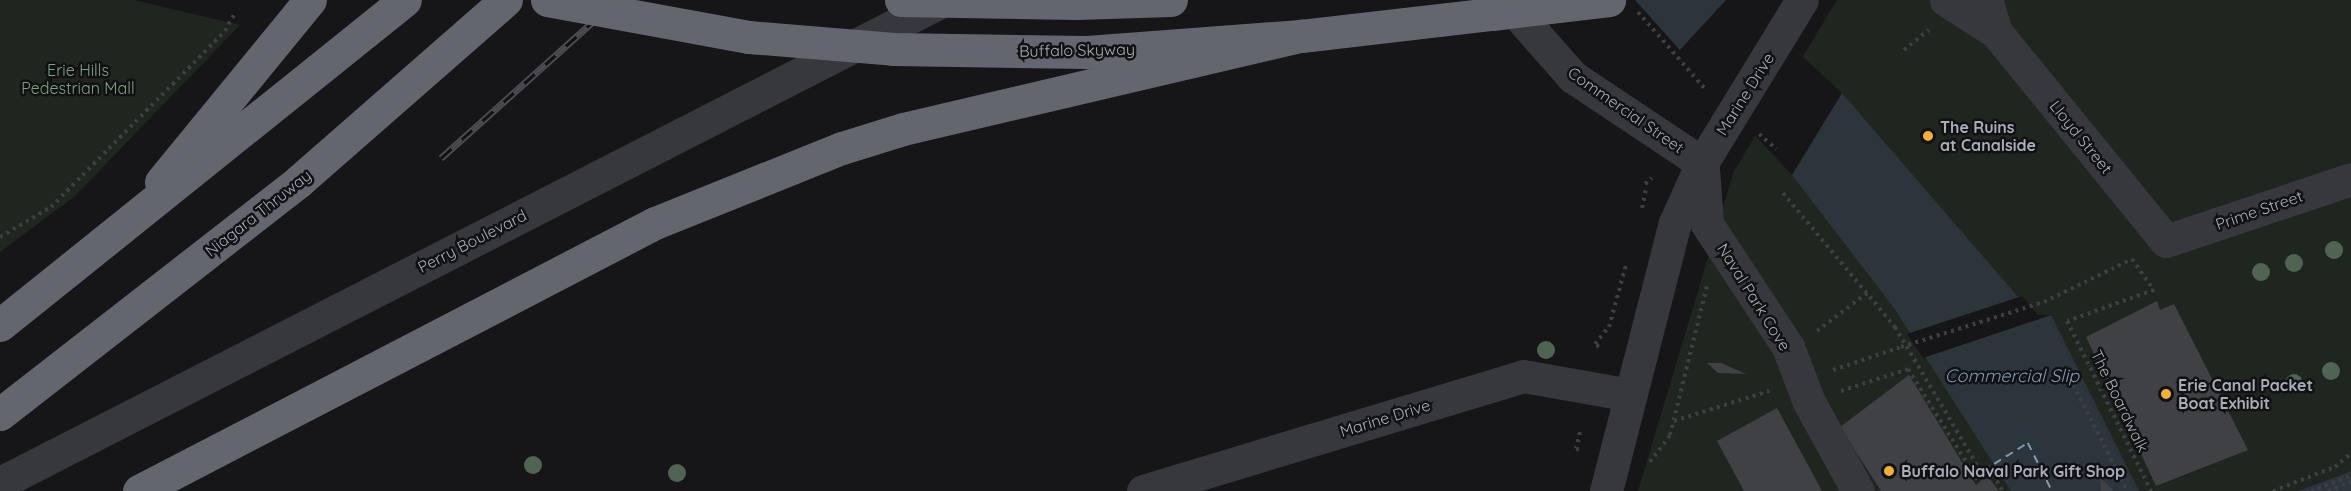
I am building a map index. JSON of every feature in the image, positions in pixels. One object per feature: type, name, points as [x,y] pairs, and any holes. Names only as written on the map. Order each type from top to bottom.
[{"type":"highway","points":[[127,225],[310,0]]},
{"type":"highway","points":[[0,326],[405,0]]},
{"type":"highway","name":"Niagara Thruway","points":[[0,414],[299,181],[506,0]]},
{"type":"highway","name":"Buffalo Skyway","points":[[547,0],[655,22],[821,45],[1087,52],[1301,36],[1622,4]]},
{"type":"highway","points":[[920,3],[1171,0]]},
{"type":"highway","points":[[139,491],[716,195],[903,129],[1301,36]]},
{"type":"street","name":"Commercial Street","points":[[1505,0],[1573,76],[1702,163]]},
{"type":"street","name":"Marine Drive","points":[[1606,491],[1659,271],[1702,163],[1802,0]]},
{"type":"street","name":"Lloyd Street","points":[[1986,0],[1996,32],[2166,241]]},
{"type":"street","name":"Perry Boulevard","points":[[0,483],[920,3]]},
{"type":"street","name":"Lloyd Street","points":[[1941,12],[1996,32]]},
{"type":"street","name":"Naval Park Cove","points":[[1702,163],[1707,224],[1788,347],[1809,402],[1858,491]]},
{"type":"street","name":"Prime Street","points":[[2166,241],[2351,179]]},
{"type":"street","name":"Marine Drive","points":[[1143,491],[1523,376],[1630,395]]},
{"type":"path","points":[[1622,4],[1702,87]]},
{"type":"path","points":[[1904,50],[1941,12]]},
{"type":"path","points":[[0,237],[51,207],[225,31],[235,13]]},
{"type":"path","points":[[1758,134],[1776,148]]},
{"type":"path","points":[[1639,217],[1646,186],[1652,178]]},
{"type":"path","points":[[1783,193],[1895,327],[1983,475],[1994,464]]},
{"type":"path","points":[[1646,468],[1670,435],[1718,240]]},
{"type":"path","name":"The Boardwalk","points":[[1901,347],[2044,302],[2133,258],[2154,290],[2067,321],[2151,491]]},
{"type":"path","points":[[1599,347],[1595,344],[1609,327],[1627,261]]},
{"type":"path","points":[[1820,329],[1867,293]]},
{"type":"path","points":[[1809,402],[1908,369],[1978,482]]},
{"type":"path","points":[[2070,378],[2127,491]]},
{"type":"path","points":[[1576,448],[1581,432]]},
{"type":"path","points":[[2273,491],[2335,467],[2351,453]]},
{"type":"path","points":[[1989,468],[2003,491]]},
{"type":"path","points":[[2311,491],[2351,476]]},
{"type":"path","points":[[2328,491],[2351,482]]},
{"type":"green space","name":"Erie Hills Pedestrian Mall","points":[[0,0],[134,0],[240,25],[74,197],[0,252]]},
{"type":"green space","points":[[1837,0],[2351,0],[2351,471],[2298,491],[1638,491],[1734,171]]},
{"type":"water","name":"Commercial Slip","points":[[1635,0],[1742,0],[1842,93],[2037,319],[2051,315],[2139,491],[2011,491],[1894,308],[1792,175]]},
{"type":"water","points":[[2351,471],[2351,491],[2298,491]]},
{"type":"pier","points":[[1726,0],[1742,0],[1842,93],[1792,175],[1678,52]]},
{"type":"pier","points":[[2022,296],[2038,315],[2051,315],[1923,358],[1907,334]]},
{"type":"building","name":"Erie Canal Packet Boat Exhibit","points":[[2157,301],[2160,310],[2174,304],[2248,450],[2156,486],[2086,337]]},
{"type":"building","points":[[1707,363],[1721,363],[1746,374],[1718,373]]},
{"type":"building","points":[[1909,375],[1976,485],[1987,475],[1999,491],[1881,491],[1840,427]]},
{"type":"building","points":[[1777,408],[1822,491],[1744,491],[1717,441]]},
{"type":"building","points":[[2100,478],[2114,491],[2101,491]]},
{"type":"ferry route","points":[[1994,464],[2028,443],[2052,491]]},
{"type":"railway","points":[[441,158],[617,0]]},
{"type":"place","name":"The Ruins at Canalside","points":[[1928,136]]},
{"type":"place","name":"Erie Canal Packet Boat Exhibit","points":[[2166,394]]},
{"type":"place","name":"Buffalo Naval Park Gift Shop","points":[[1889,471]]}]
